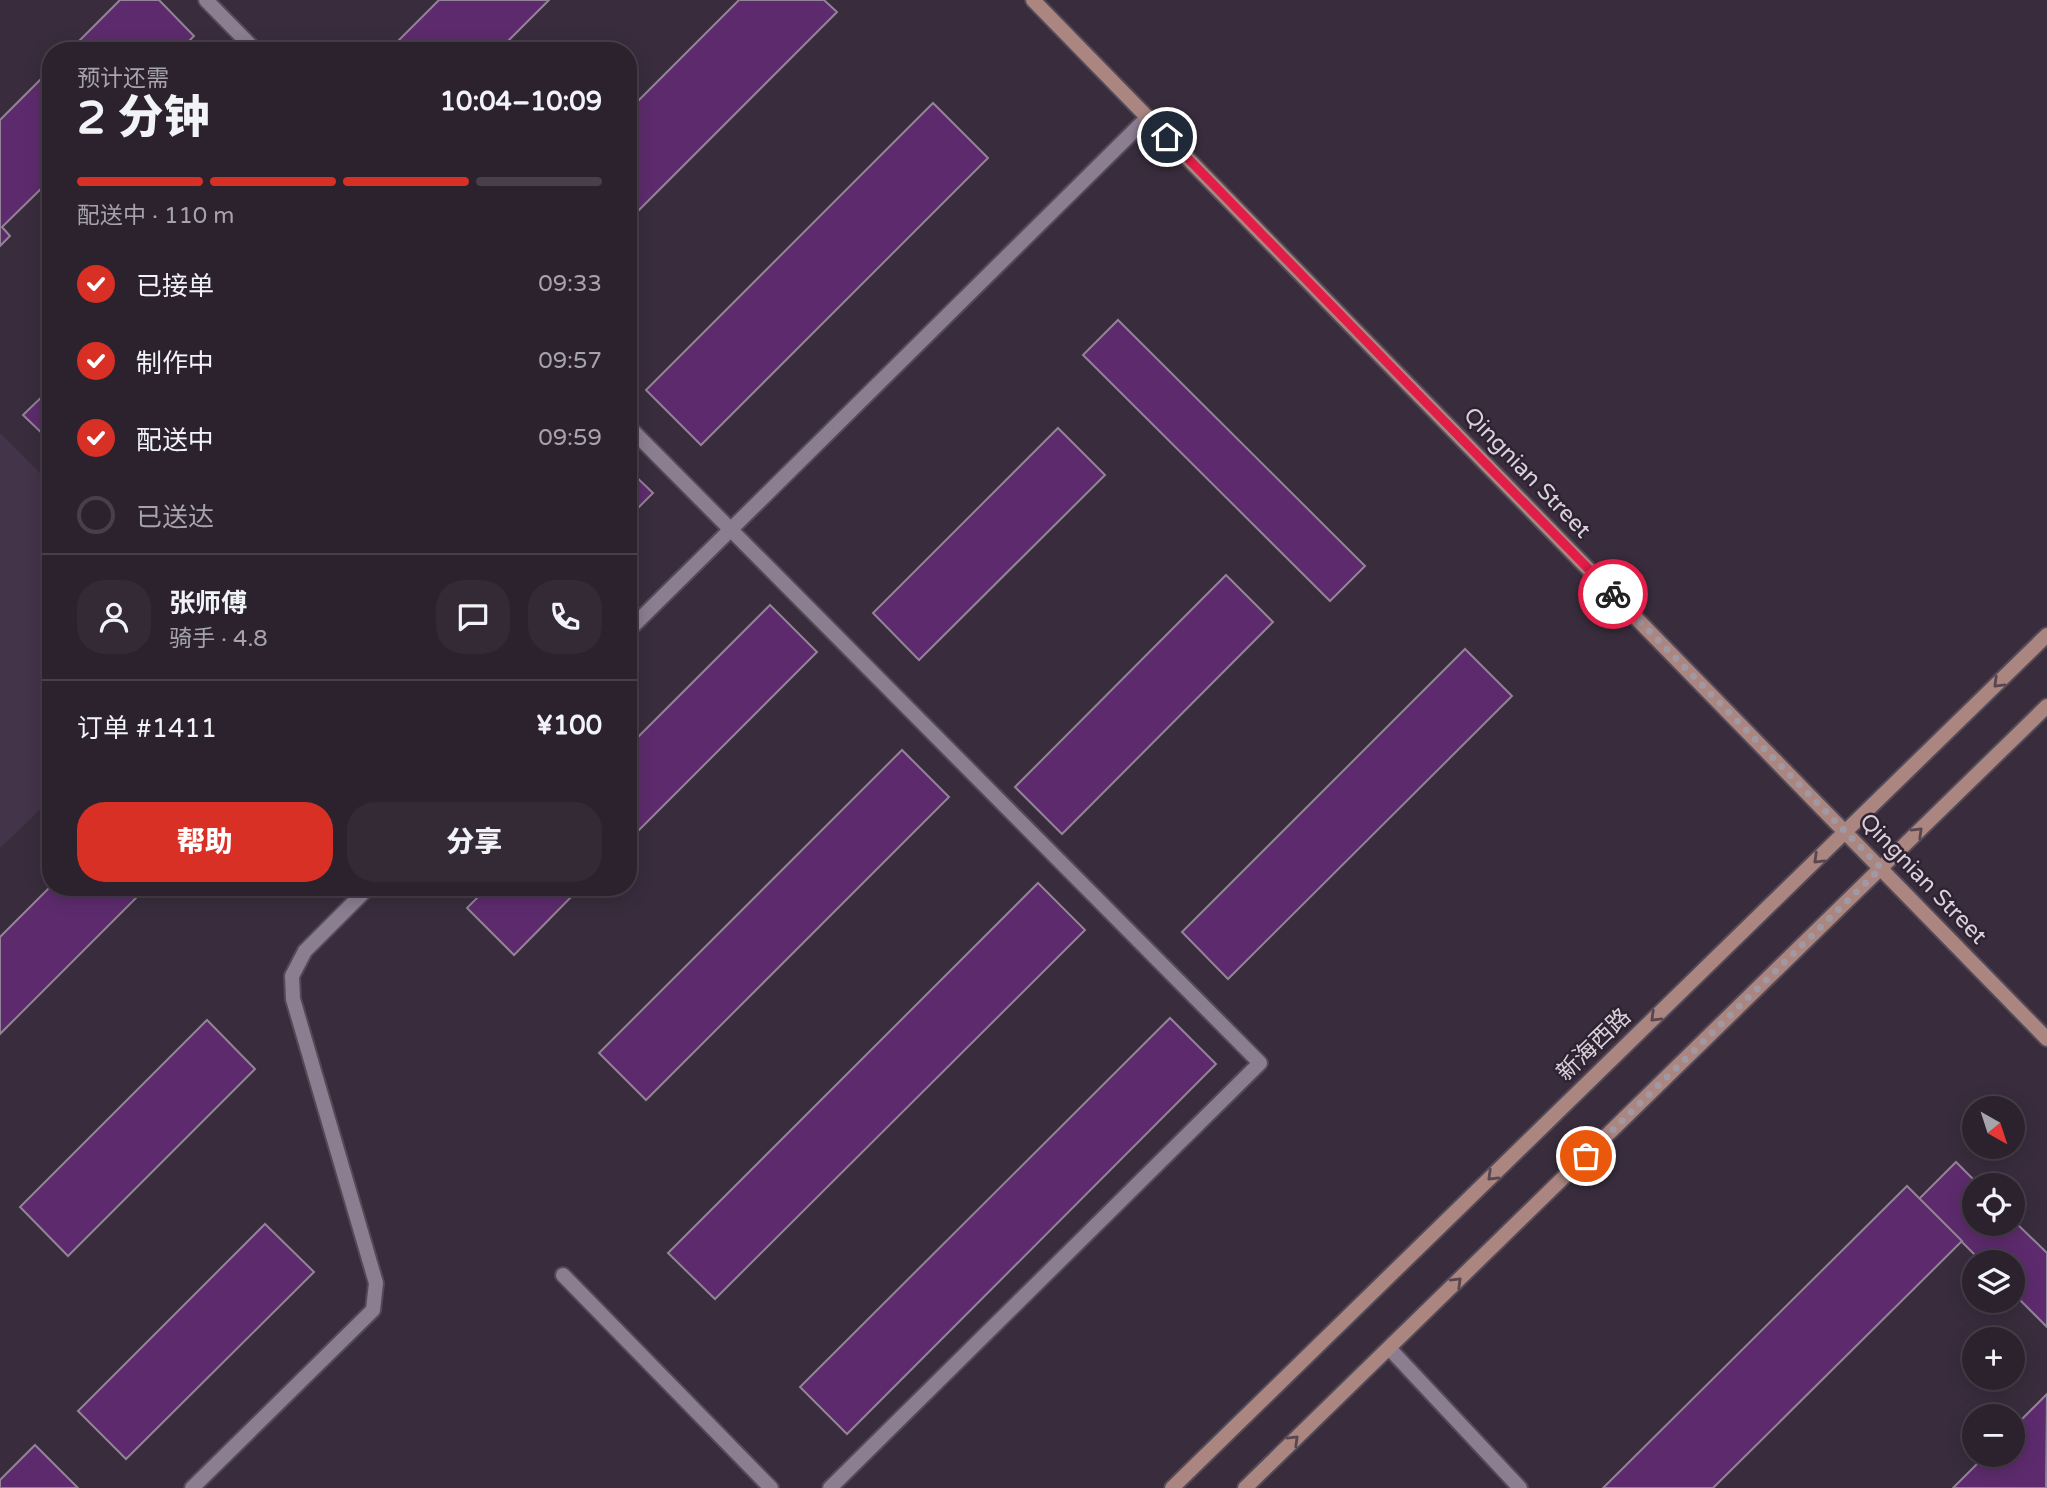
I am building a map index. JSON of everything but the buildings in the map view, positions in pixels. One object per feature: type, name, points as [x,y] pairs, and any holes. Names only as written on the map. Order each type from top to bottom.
[{"type":"main road","name":"Qingnian Street","points":[[1033,0],[2047,1039]]},
{"type":"main road","name":"新海西路","points":[[1172,1488],[2047,635]]},
{"type":"main road","points":[[1245,1488],[2047,706]]},
{"type":"lane","points":[[206,0],[247,42]]},
{"type":"lane","points":[[637,622],[1148,117]]},
{"type":"lane","points":[[637,435],[1260,1063],[830,1488]]},
{"type":"lane","points":[[192,1488],[373,1310],[376,1283],[293,999],[292,976],[305,951],[360,896]]},
{"type":"lane","points":[[563,1275],[771,1488]]},
{"type":"lane","points":[[1389,1348],[1520,1488]]},
{"type":"shaded area","points":[[0,433],[42,475],[42,808],[0,848]]},
{"type":"way so far","points":[[1586,1156],[1881,868],[1613,594]]},
{"type":"route","points":[[1167,137],[1613,594]]}]
